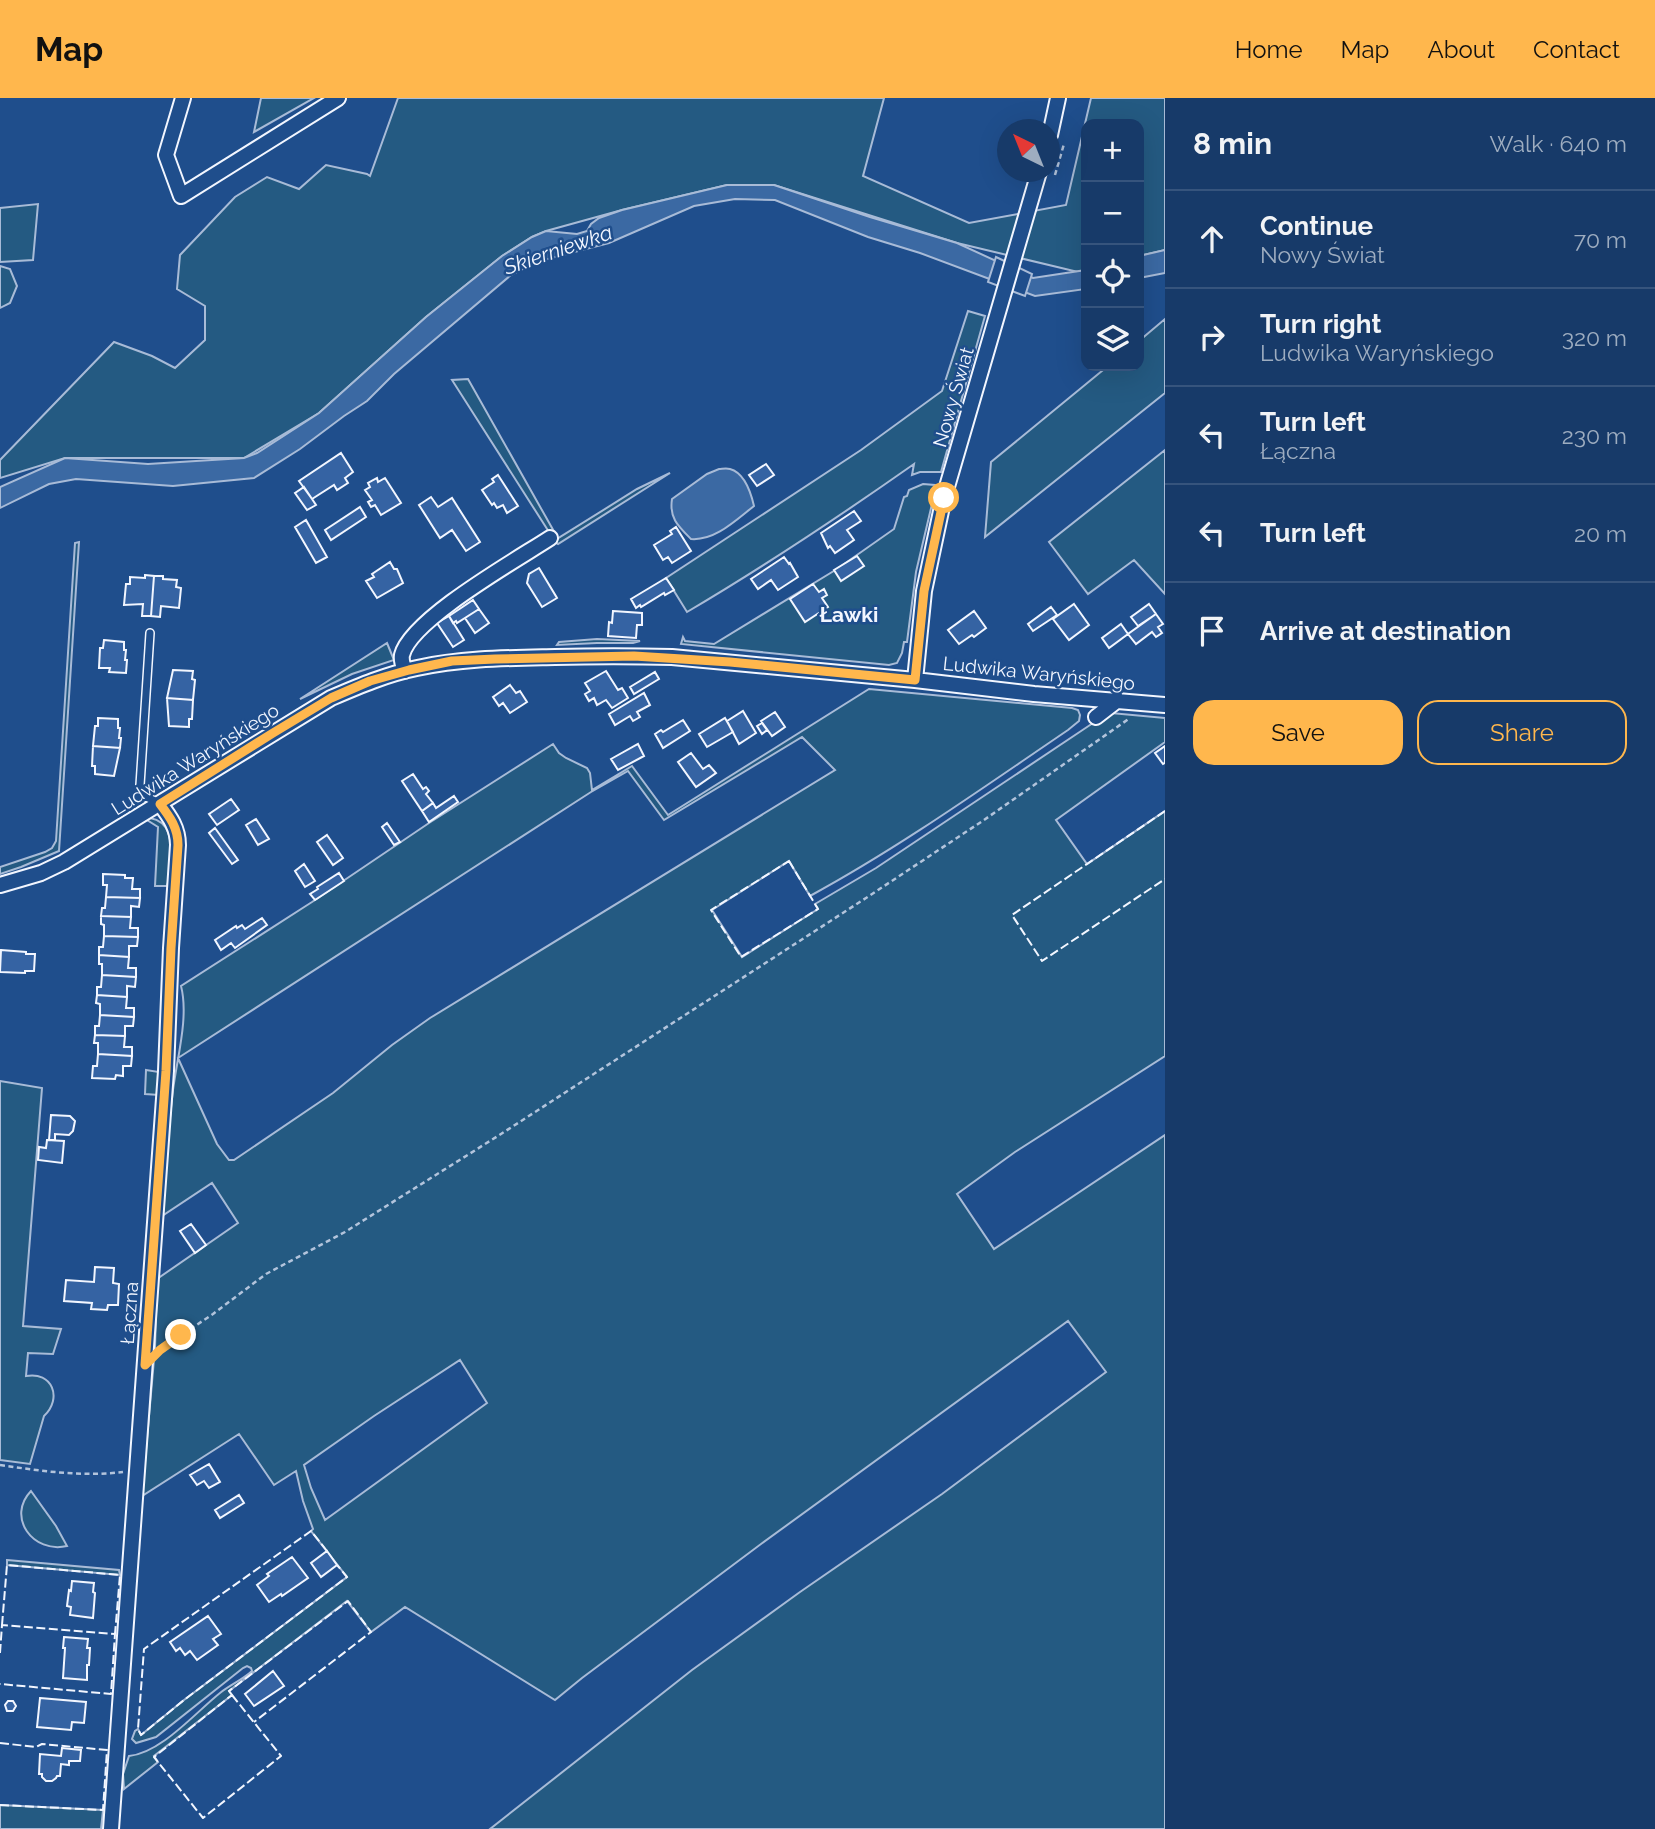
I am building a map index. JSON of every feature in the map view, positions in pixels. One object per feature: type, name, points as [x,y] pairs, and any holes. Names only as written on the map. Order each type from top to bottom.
[{"type":"street","points":[[183,98],[166,155],[181,196],[338,98]]},
{"type":"street","points":[[1053,119],[1058,98]]},
{"type":"street","name":"Nowy Świat","points":[[915,680],[924,591],[944,498],[1036,182]]},
{"type":"street","points":[[405,671],[403,653],[411,639],[434,616],[468,590],[550,538]]},
{"type":"street","name":"Ludwika Waryńskiego","points":[[0,885],[41,873],[64,862],[319,705],[370,681],[452,661],[634,656],[730,662],[1165,705]]},
{"type":"street","points":[[1096,717],[1118,700]]},
{"type":"street","name":"Łączna","points":[[111,1829],[165,1082],[178,845],[173,822],[160,804]]},
{"type":"lane","points":[[150,633],[140,785],[146,797],[160,804]]},
{"type":"path","points":[[1060,159],[1065,141]]},
{"type":"path","points":[[145,1365],[168,1344],[258,1279],[345,1232],[501,1134],[984,820],[1129,719],[1137,710],[1139,702]]},
{"type":"path","points":[[0,1465],[76,1474],[137,1470]]},
{"type":"shaded area","points":[[261,98],[314,98],[254,132]]},
{"type":"shaded area","points":[[398,98],[884,98],[863,176],[969,223],[1066,205],[1081,141],[1081,271],[957,243],[774,185],[727,185],[622,210],[532,237],[502,256],[426,317],[319,413],[244,458],[65,458],[0,478],[0,460],[114,342],[175,368],[205,340],[205,306],[177,289],[180,255],[235,197],[267,177],[299,189],[326,165],[370,176]]},
{"type":"shaded area","points":[[1091,98],[1165,98],[1165,250],[1144,255],[1144,119],[1086,119]]},
{"type":"shaded area","points":[[38,204],[33,260],[0,262],[0,208]]},
{"type":"shaded area","points":[[0,266],[10,269],[17,286],[10,303],[0,308]]},
{"type":"shaded area","points":[[968,311],[985,316],[941,472],[920,472],[912,475],[914,464],[802,540],[687,612],[666,578],[861,450],[942,391]]},
{"type":"shaded area","points":[[1165,319],[1165,393],[985,537],[991,462],[1102,371],[1144,371],[1144,337]]},
{"type":"shaded area","points":[[468,379],[556,535],[549,532],[452,380]]},
{"type":"shaded area","points":[[1165,450],[1165,594],[1134,560],[1088,594],[1049,542]]},
{"type":"shaded area","points":[[670,473],[556,543],[557,539],[637,489]]},
{"type":"shaded area","points":[[923,484],[936,487],[916,572],[907,642],[904,642],[897,663],[889,665],[681,644],[683,637],[685,641],[714,644],[837,569],[894,529],[904,497],[909,490]]},
{"type":"shaded area","points":[[79,542],[59,851],[0,874],[0,867],[45,852],[52,848],[56,841],[75,543]]},
{"type":"shaded area","points":[[597,639],[640,641],[557,645],[559,642]]},
{"type":"shaded area","points":[[387,643],[394,660],[352,674],[300,699]]},
{"type":"shaded area","points":[[869,689],[1078,710],[1079,721],[1068,730],[909,837],[810,896],[789,861],[712,910],[742,957],[818,909],[815,904],[876,868],[1099,719],[1111,713],[1165,718],[1165,742],[1056,820],[1087,864],[1165,811],[1165,1056],[1015,1152],[957,1194],[994,1249],[1165,1135],[1165,1829],[490,1829],[692,1670],[942,1494],[1106,1372],[1068,1321],[761,1544],[555,1700],[405,1607],[371,1632],[347,1601],[229,1691],[232,1695],[154,1756],[158,1762],[124,1789],[123,1774],[129,1756],[153,1748],[165,1740],[220,1693],[252,1671],[251,1668],[243,1668],[156,1737],[136,1743],[132,1739],[135,1731],[138,1729],[141,1735],[347,1577],[311,1531],[313,1529],[296,1471],[274,1485],[239,1434],[142,1496],[155,1348],[157,1279],[238,1223],[212,1183],[162,1216],[173,1090],[178,1058],[182,1038],[184,1011],[181,986],[553,744],[566,758],[587,768],[592,790],[632,766],[668,815]],"holes":[[[802,737],[835,770],[430,1018],[333,1093],[234,1160],[229,1160],[217,1144],[178,1058],[591,792],[628,771],[664,820]],[[460,1360],[487,1403],[325,1520],[304,1465]]]},
{"type":"shaded area","points":[[150,818],[162,823],[170,838],[170,873],[167,886],[155,886],[158,827],[147,820]]},
{"type":"shaded area","points":[[146,1070],[159,1072],[159,1095],[145,1094]]},
{"type":"shaded area","points":[[0,1081],[42,1088],[23,1326],[61,1329],[53,1354],[28,1353],[26,1376],[42,1378],[52,1387],[54,1394],[50,1409],[44,1416],[30,1464],[0,1460]]},
{"type":"shaded area","points":[[31,1491],[67,1546],[44,1544],[34,1539],[27,1531],[21,1512]]},
{"type":"shaded area","points":[[7,1560],[119,1570],[120,1575],[7,1565]]},
{"type":"shaded area","points":[[0,1805],[103,1810],[101,1829],[0,1829]]},
{"type":"water","name":"Skierniewka","points":[[727,185],[774,185],[957,243],[1033,278],[1081,271],[1081,290],[1035,296],[920,253],[868,237],[775,200],[735,199],[694,206],[609,243],[536,262],[511,275],[394,374],[367,401],[254,478],[173,486],[76,479],[49,484],[0,508],[0,487],[65,458],[148,464],[244,458],[257,453],[319,413],[426,317],[502,256],[546,231],[577,234],[587,231],[599,218]]},
{"type":"water","points":[[1165,250],[1165,273],[1144,277],[1144,255]]},
{"type":"water","points":[[719,469],[730,469],[740,475],[754,506],[717,533],[691,539],[673,517],[672,499],[707,474]]},
{"type":"pier","points":[[996,257],[1032,274],[1025,296],[988,282]]},
{"type":"building","points":[[341,453],[353,472],[345,478],[348,483],[337,490],[334,485],[312,499],[299,481]]},
{"type":"building","points":[[766,464],[774,475],[757,486],[749,475]]},
{"type":"building","points":[[498,475],[518,506],[507,513],[503,505],[497,508],[494,503],[492,505],[482,490],[494,482],[492,479]]},
{"type":"building","points":[[377,478],[378,482],[385,478],[401,503],[381,515],[375,505],[371,507],[368,502],[372,500],[365,490],[370,487],[368,483]]},
{"type":"building","points":[[304,487],[316,505],[307,510],[295,493]]},
{"type":"building","points":[[431,497],[438,507],[452,498],[480,542],[466,551],[452,530],[440,538],[419,505]]},
{"type":"building","points":[[360,507],[366,517],[331,540],[325,530]]},
{"type":"building","points":[[854,511],[861,521],[847,530],[854,540],[835,553],[830,546],[828,548],[821,533]]},
{"type":"building","points":[[306,520],[327,557],[316,563],[295,527]]},
{"type":"building","points":[[676,527],[691,551],[672,563],[668,557],[663,560],[654,545],[672,534],[670,531]]},
{"type":"building","points":[[857,556],[864,566],[841,581],[834,570]]},
{"type":"building","points":[[784,557],[798,577],[778,590],[771,580],[758,589],[751,579]]},
{"type":"building","points":[[390,562],[394,569],[397,569],[403,583],[377,598],[366,581]]},
{"type":"building","points":[[539,568],[557,598],[542,607],[527,583],[529,574]]},
{"type":"building","points":[[145,575],[154,576],[151,616],[142,616],[143,604],[124,605],[126,584],[130,584],[130,577],[145,578]]},
{"type":"building","points":[[154,576],[177,580],[176,587],[181,588],[179,608],[161,606],[160,617],[151,616]]},
{"type":"building","points":[[666,578],[674,590],[636,608],[631,599]]},
{"type":"building","points":[[813,584],[819,592],[824,589],[827,595],[822,598],[828,607],[805,622],[790,599]]},
{"type":"building","points":[[473,600],[479,609],[453,623],[449,616]]},
{"type":"building","points":[[1074,604],[1089,625],[1069,640],[1053,619]]},
{"type":"building","points":[[1149,604],[1156,614],[1138,626],[1131,617]]},
{"type":"building","points":[[1051,607],[1057,615],[1033,631],[1028,624]]},
{"type":"building","points":[[479,609],[489,623],[475,633],[465,618]]},
{"type":"building","points":[[613,611],[642,613],[642,625],[637,625],[636,638],[608,636]]},
{"type":"building","points":[[974,611],[986,628],[959,644],[948,630]]},
{"type":"building","points":[[1156,614],[1163,624],[1158,627],[1162,633],[1156,637],[1152,632],[1136,644],[1128,634]]},
{"type":"building","points":[[449,616],[464,640],[453,647],[437,623]]},
{"type":"building","points":[[1121,624],[1128,634],[1109,648],[1102,638]]},
{"type":"building","points":[[104,640],[124,642],[126,673],[109,672],[110,668],[99,668],[100,648],[103,648]]},
{"type":"building","points":[[173,670],[193,671],[193,700],[167,698]]},
{"type":"building","points":[[606,671],[618,690],[622,688],[628,698],[612,708],[606,700],[597,705],[594,698],[589,701],[585,694],[590,691],[585,683]]},
{"type":"building","points":[[655,672],[659,679],[634,694],[630,687]]},
{"type":"building","points":[[510,685],[516,693],[520,691],[527,702],[510,713],[503,703],[499,706],[493,697]]},
{"type":"building","points":[[644,693],[650,705],[637,712],[640,717],[633,721],[630,716],[615,725],[609,714]]},
{"type":"building","points":[[167,698],[193,700],[189,727],[169,726]]},
{"type":"building","points":[[743,711],[756,733],[739,744],[727,721]]},
{"type":"building","points":[[775,712],[785,727],[772,736],[761,721]]},
{"type":"building","points":[[98,718],[118,719],[120,748],[93,746]]},
{"type":"building","points":[[725,718],[733,732],[707,747],[699,734]]},
{"type":"building","points":[[683,720],[690,731],[663,748],[655,734]]},
{"type":"building","points":[[762,723],[767,730],[762,734],[757,726]]},
{"type":"building","points":[[638,744],[644,756],[618,770],[611,759]]},
{"type":"building","points":[[93,746],[120,748],[114,776],[95,774],[95,766],[92,766]]},
{"type":"building","points":[[1165,746],[1165,763],[1163,764],[1155,753]]},
{"type":"building","points":[[691,753],[703,769],[709,765],[716,773],[696,787],[678,762]]},
{"type":"building","points":[[413,774],[423,789],[426,787],[429,791],[426,794],[433,803],[422,811],[402,781]]},
{"type":"building","points":[[454,796],[458,802],[429,822],[422,811],[433,803],[436,808]]},
{"type":"building","points":[[231,799],[239,810],[217,825],[209,814]]},
{"type":"building","points":[[256,819],[269,839],[258,845],[246,825]]},
{"type":"building","points":[[387,823],[400,842],[394,845],[382,827]]},
{"type":"building","points":[[215,828],[238,860],[232,864],[209,833]]},
{"type":"building","points":[[327,835],[343,858],[333,865],[317,842]]},
{"type":"building","points":[[304,864],[315,881],[305,887],[295,871]]},
{"type":"building","points":[[339,873],[344,881],[315,900],[310,894]]},
{"type":"building","points":[[103,874],[133,878],[132,889],[140,889],[140,898],[106,897],[107,885],[103,885]]},
{"type":"building","points":[[106,897],[140,898],[139,907],[131,906],[131,917],[101,916]]},
{"type":"building","points":[[101,916],[131,917],[130,928],[138,928],[138,937],[104,936]]},
{"type":"building","points":[[262,918],[267,925],[235,948],[231,943],[221,950],[215,940],[236,926],[237,928],[242,925],[245,929]]},
{"type":"building","points":[[104,936],[138,937],[137,946],[129,946],[129,957],[99,955]]},
{"type":"building","points":[[1,950],[35,954],[34,971],[0,972]]},
{"type":"building","points":[[99,955],[129,957],[128,968],[136,968],[136,977],[102,975]]},
{"type":"building","points":[[102,975],[136,977],[135,987],[127,986],[127,997],[97,995]]},
{"type":"building","points":[[97,995],[127,997],[126,1008],[134,1008],[134,1017],[100,1015],[100,1004],[96,1003]]},
{"type":"building","points":[[100,1015],[134,1017],[133,1026],[125,1026],[125,1036],[95,1035],[95,1026],[99,1026]]},
{"type":"building","points":[[95,1035],[125,1036],[124,1047],[132,1047],[132,1056],[98,1054],[98,1043],[94,1043]]},
{"type":"building","points":[[98,1054],[132,1056],[131,1066],[123,1066],[123,1076],[116,1075],[115,1079],[92,1078]]},
{"type":"building","points":[[51,1115],[70,1116],[75,1121],[73,1131],[69,1135],[55,1134],[55,1140],[49,1140]]},
{"type":"building","points":[[47,1140],[64,1141],[62,1163],[38,1160],[39,1147],[46,1148]]},
{"type":"building","points":[[191,1224],[206,1245],[195,1253],[180,1231]]},
{"type":"building","points":[[95,1267],[114,1268],[113,1283],[119,1284],[118,1305],[108,1305],[107,1310],[91,1309],[92,1303],[64,1301],[66,1280],[94,1282]]},
{"type":"building","points":[[209,1464],[220,1482],[209,1488],[204,1481],[197,1485],[190,1475]]},
{"type":"building","points":[[239,1495],[244,1503],[220,1518],[215,1510]]},
{"type":"building","points":[[327,1551],[337,1565],[321,1577],[311,1563]]},
{"type":"building","points":[[292,1557],[308,1578],[269,1602],[257,1585],[269,1576],[267,1574]]},
{"type":"building","points":[[72,1581],[94,1583],[93,1618],[70,1615],[71,1607],[67,1606]]},
{"type":"building","points":[[208,1616],[221,1634],[213,1639],[218,1645],[197,1660],[190,1651],[185,1655],[180,1648],[176,1651],[170,1642]]},
{"type":"building","points":[[64,1637],[88,1639],[87,1648],[90,1648],[87,1680],[63,1678]]},
{"type":"building","points":[[273,1671],[284,1686],[254,1706],[245,1694]]},
{"type":"building","points":[[40,1698],[86,1702],[84,1723],[72,1722],[71,1730],[37,1727]]},
{"type":"building","points":[[8,1701],[13,1701],[16,1706],[13,1711],[7,1711],[5,1705]]},
{"type":"building","points":[[62,1748],[81,1750],[80,1761],[69,1761],[69,1765],[61,1764],[60,1776],[46,1781],[42,1774],[39,1774],[40,1754],[61,1756]]},
{"type":"fence","points":[[1165,811],[1012,915],[1042,961],[1165,879]]},
{"type":"fence","points":[[789,861],[818,909],[741,957],[711,910],[789,861]]},
{"type":"fence","points":[[327,1551],[311,1531],[144,1649],[138,1729],[141,1735],[347,1577],[337,1565]]},
{"type":"fence","points":[[2,1625],[7,1565],[120,1575],[115,1634]]},
{"type":"fence","points":[[232,1695],[229,1691],[348,1601],[371,1632],[254,1722]]},
{"type":"fence","points":[[0,1653],[2,1625],[115,1634],[111,1694],[0,1684]]},
{"type":"fence","points":[[232,1695],[281,1756],[203,1818],[154,1757],[232,1695]]},
{"type":"fence","points":[[0,1743],[107,1750],[103,1810],[0,1805]]},
{"type":"district","name":"Ławki","points":[[849,615]]},
{"type":"route","points":[[181,1335],[145,1365],[166,1071],[178,845],[173,822],[160,804],[331,698],[370,681],[452,661],[672,657],[915,680],[924,591],[944,498]]}]
